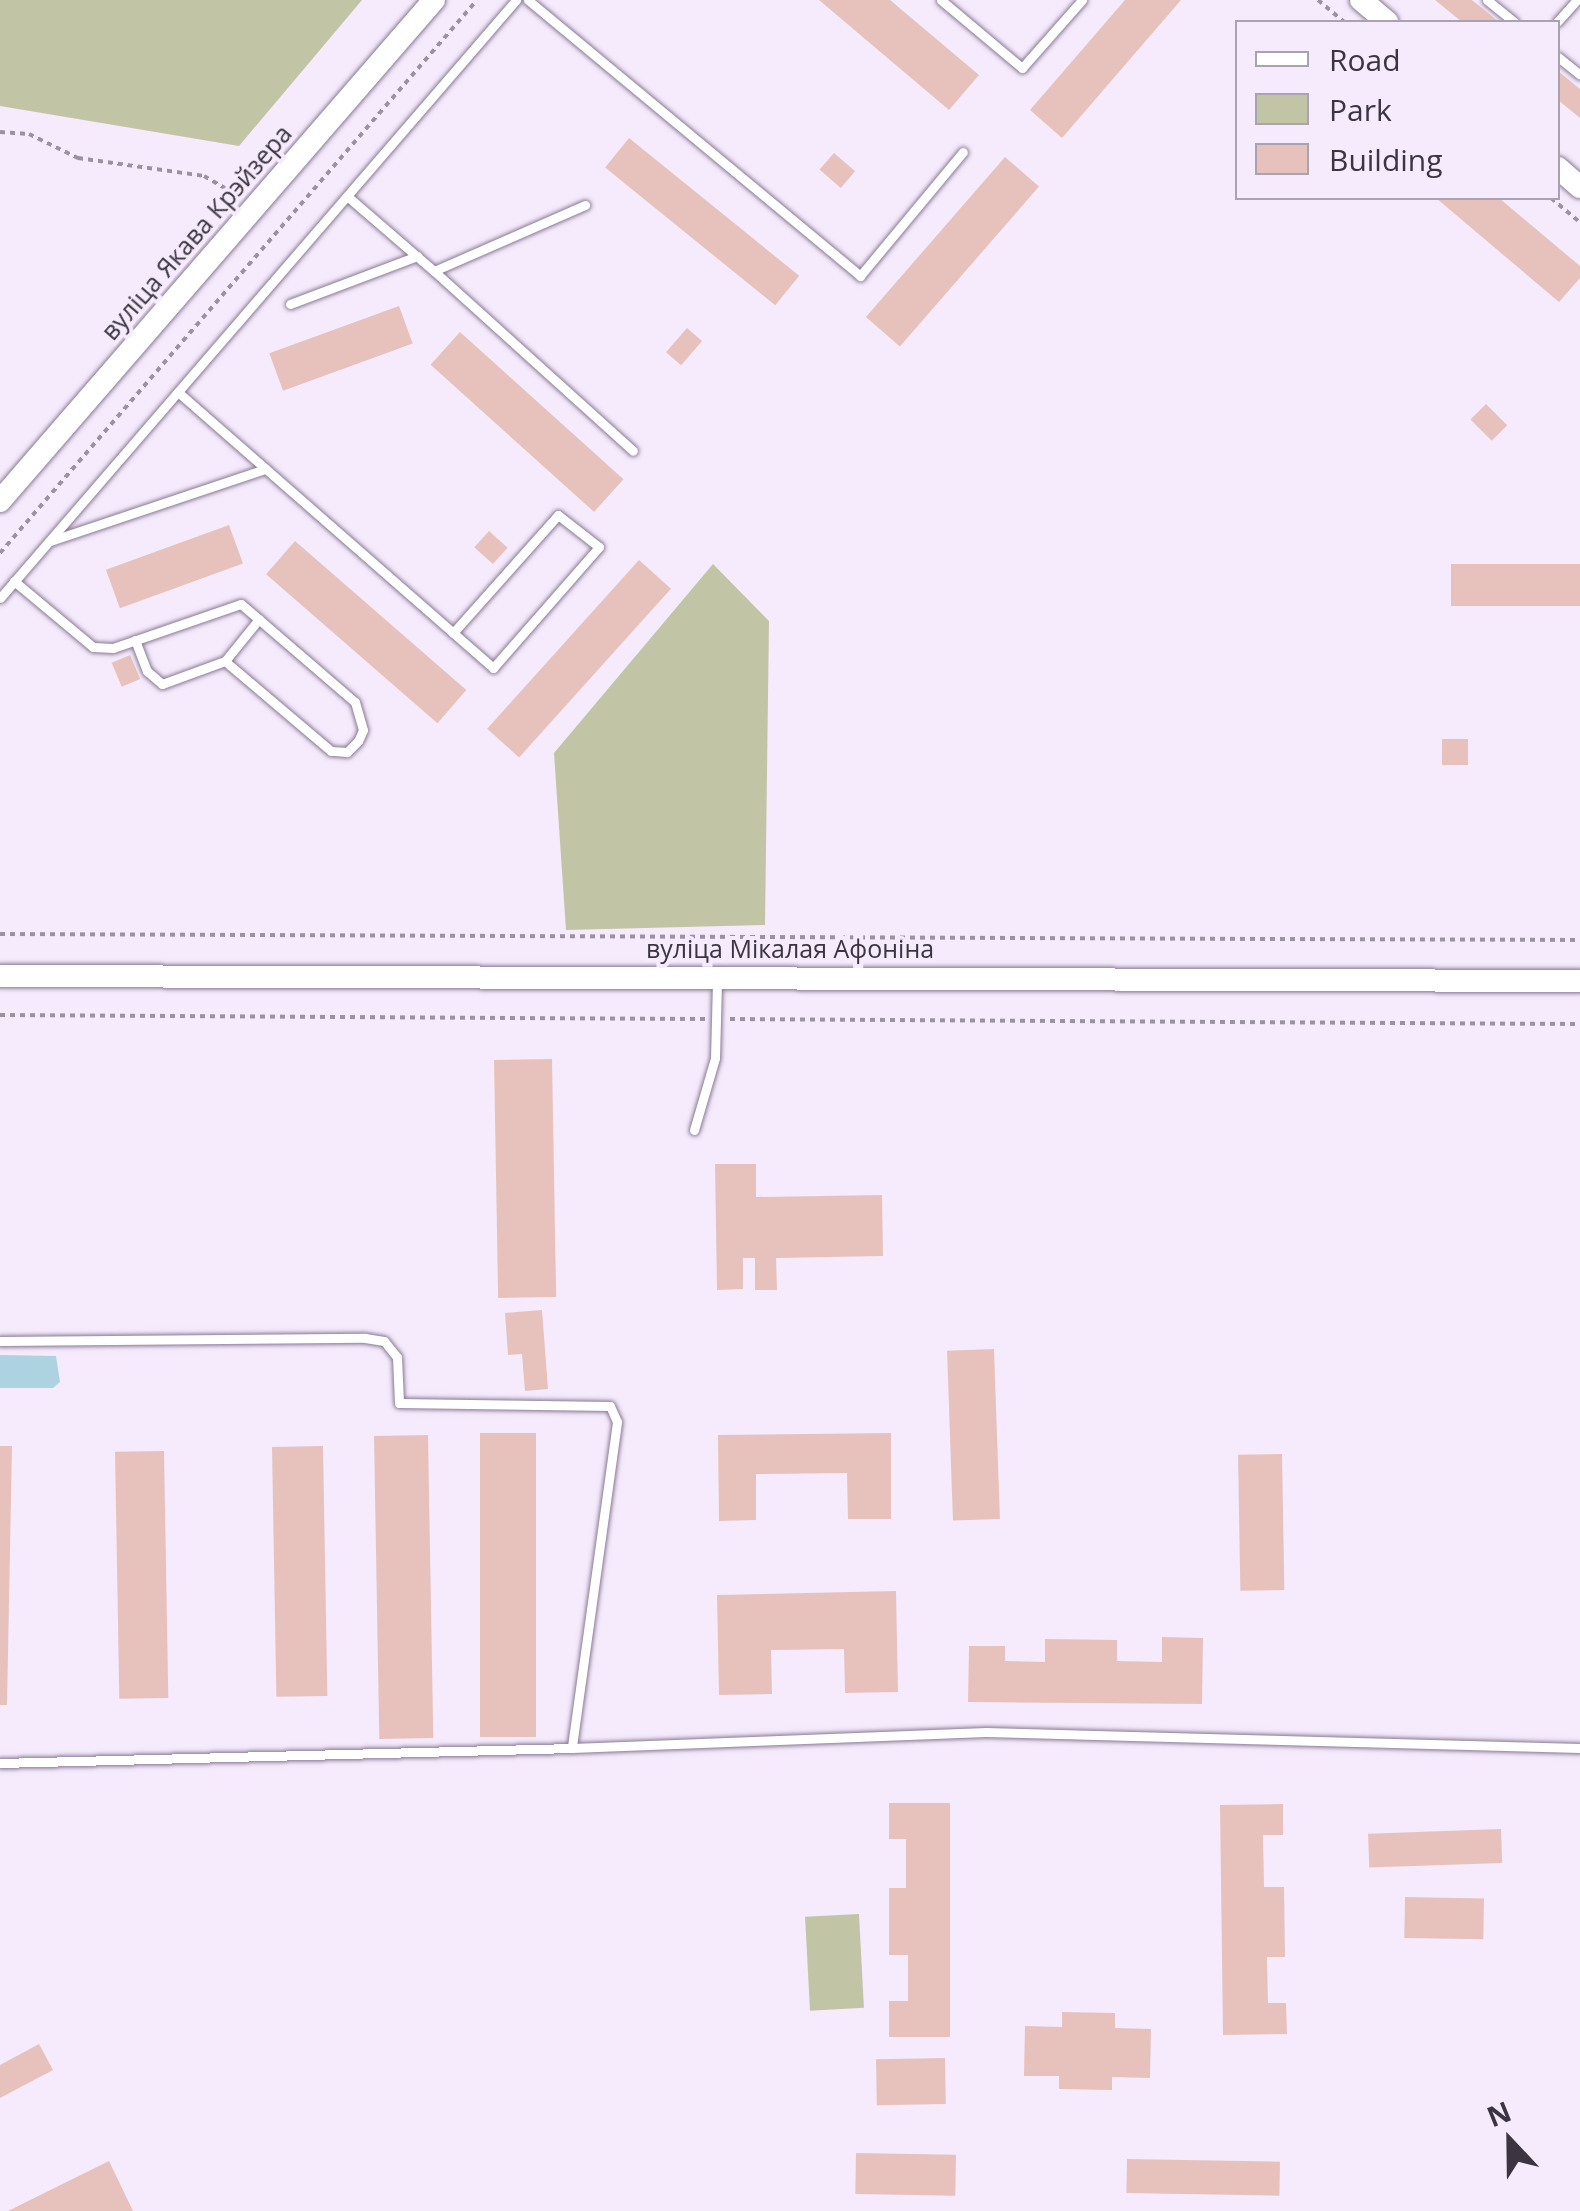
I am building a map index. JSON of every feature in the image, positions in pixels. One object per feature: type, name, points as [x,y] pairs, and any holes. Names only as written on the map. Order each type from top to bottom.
[{"type":"street","name":"вуліца Якава Крэйзера","points":[[0,501],[434,0]]},
{"type":"street","points":[[1361,0],[1385,20]]},
{"type":"street","points":[[1560,170],[1580,188]]},
{"type":"street","name":"вуліца Мікалая Афоніна","points":[[0,976],[718,975],[1580,981]]},
{"type":"lane","points":[[0,598],[516,0]]},
{"type":"lane","points":[[528,0],[860,276],[962,152]]},
{"type":"lane","points":[[941,0],[1022,68],[1082,0]]},
{"type":"lane","points":[[1486,0],[1511,20]]},
{"type":"lane","points":[[1559,20],[1577,0]]},
{"type":"lane","points":[[1560,59],[1580,75]]},
{"type":"lane","points":[[347,196],[632,451]]},
{"type":"lane","points":[[434,271],[585,205]]},
{"type":"lane","points":[[290,304],[417,256]]},
{"type":"lane","points":[[178,392],[265,469],[493,668],[599,547],[558,515],[453,633]]},
{"type":"lane","points":[[49,541],[265,469]]},
{"type":"lane","points":[[14,582],[93,648],[135,640],[241,604],[355,702],[363,730],[358,741],[347,752],[331,751],[225,661]]},
{"type":"lane","points":[[135,640],[147,672],[162,684],[225,661],[260,619]]},
{"type":"lane","points":[[694,1130],[715,1058],[718,975]]},
{"type":"lane","points":[[0,1341],[365,1338],[384,1341],[397,1356],[399,1403],[610,1406],[617,1422],[572,1748]]},
{"type":"lane","points":[[0,1763],[986,1732],[1580,1748]]},
{"type":"path","points":[[0,552],[477,0]]},
{"type":"path","points":[[1318,0],[1342,20]]},
{"type":"path","points":[[0,132],[28,134],[78,158],[204,176],[254,206]]},
{"type":"path","points":[[1553,200],[1580,222]]},
{"type":"path","points":[[0,934],[1580,940]]},
{"type":"path","points":[[0,1015],[1580,1024]]},
{"type":"green space","points":[[0,0],[362,0],[239,146],[0,106]]},
{"type":"green space","points":[[713,564],[769,621],[765,925],[566,930],[554,753]]},
{"type":"green space","points":[[859,1914],[864,2008],[810,2011],[805,1917]]},
{"type":"water","points":[[0,1355],[56,1356],[60,1382],[53,1388],[0,1388]]},
{"type":"building","points":[[819,0],[890,0],[979,75],[949,110]]},
{"type":"building","points":[[1125,0],[1181,0],[1062,138],[1030,110]]},
{"type":"building","points":[[1435,0],[1472,0],[1497,20],[1460,20]]},
{"type":"building","points":[[1560,73],[1580,89],[1580,118],[1560,102]]},
{"type":"building","points":[[629,138],[799,276],[775,305],[605,168]]},
{"type":"building","points":[[834,153],[855,171],[841,188],[820,170]]},
{"type":"building","points":[[1005,157],[1039,187],[900,347],[866,317]]},
{"type":"building","points":[[1438,200],[1501,200],[1580,266],[1580,278],[1559,302]]},
{"type":"building","points":[[399,306],[413,344],[283,391],[269,353]]},
{"type":"building","points":[[687,328],[702,341],[681,365],[666,352]]},
{"type":"building","points":[[460,332],[623,479],[594,512],[431,365]]},
{"type":"building","points":[[1486,404],[1507,425],[1492,441],[1470,420]]},
{"type":"building","points":[[229,525],[243,564],[120,608],[106,570]]},
{"type":"building","points":[[489,531],[508,548],[493,564],[474,547]]},
{"type":"building","points":[[295,541],[466,690],[437,723],[266,574]]},
{"type":"building","points":[[639,560],[671,589],[519,757],[487,729]]},
{"type":"building","points":[[1451,564],[1580,564],[1580,606],[1451,606]]},
{"type":"building","points":[[130,655],[140,679],[122,687],[112,663]]},
{"type":"building","points":[[1442,739],[1468,739],[1468,765],[1442,765]]},
{"type":"building","points":[[552,1059],[556,1297],[498,1298],[494,1060]]},
{"type":"building","points":[[715,1164],[756,1164],[756,1197],[882,1195],[883,1256],[776,1258],[777,1290],[755,1290],[755,1258],[743,1258],[743,1289],[717,1290]]},
{"type":"building","points":[[542,1310],[548,1389],[525,1391],[522,1354],[508,1355],[505,1313]]},
{"type":"building","points":[[994,1349],[1000,1519],[953,1521],[947,1351]]},
{"type":"building","points":[[480,1433],[536,1433],[536,1737],[480,1737]]},
{"type":"building","points":[[891,1433],[891,1519],[848,1519],[847,1473],[756,1474],[756,1520],[719,1521],[718,1435]]},
{"type":"building","points":[[428,1435],[433,1738],[379,1739],[374,1436]]},
{"type":"building","points":[[0,1446],[12,1446],[7,1705],[0,1705]]},
{"type":"building","points":[[323,1446],[327,1696],[276,1697],[272,1447]]},
{"type":"building","points":[[164,1451],[168,1698],[119,1699],[115,1452]]},
{"type":"building","points":[[1282,1454],[1284,1590],[1240,1591],[1238,1455]]},
{"type":"building","points":[[896,1591],[898,1692],[845,1693],[844,1649],[771,1650],[772,1694],[719,1695],[717,1595]]},
{"type":"building","points":[[1162,1637],[1203,1638],[1202,1704],[968,1702],[969,1646],[1005,1646],[1005,1661],[1045,1662],[1045,1639],[1117,1640],[1117,1661],[1162,1662]]},
{"type":"building","points":[[889,1803],[950,1803],[950,2037],[889,2037],[889,2001],[908,2001],[908,1955],[889,1955],[889,1888],[906,1888],[906,1839],[889,1839]]},
{"type":"building","points":[[1283,1804],[1283,1835],[1263,1835],[1264,1887],[1284,1887],[1285,1957],[1267,1957],[1268,2003],[1286,2003],[1287,2034],[1223,2035],[1220,1805]]},
{"type":"building","points":[[1501,1829],[1502,1863],[1369,1868],[1368,1834]]},
{"type":"building","points":[[1405,1897],[1484,1898],[1483,1939],[1404,1938]]},
{"type":"building","points":[[1062,2012],[1115,2013],[1115,2028],[1151,2029],[1150,2078],[1112,2077],[1112,2090],[1059,2089],[1059,2076],[1024,2076],[1025,2026],[1062,2027]]},
{"type":"building","points":[[39,2044],[53,2070],[0,2098],[0,2065]]},
{"type":"building","points":[[945,2058],[946,2104],[877,2105],[876,2059]]},
{"type":"building","points":[[856,2153],[956,2155],[955,2196],[855,2194]]},
{"type":"building","points":[[1127,2159],[1280,2162],[1279,2196],[1126,2193]]},
{"type":"building","points":[[109,2161],[133,2211],[8,2211]]}]
